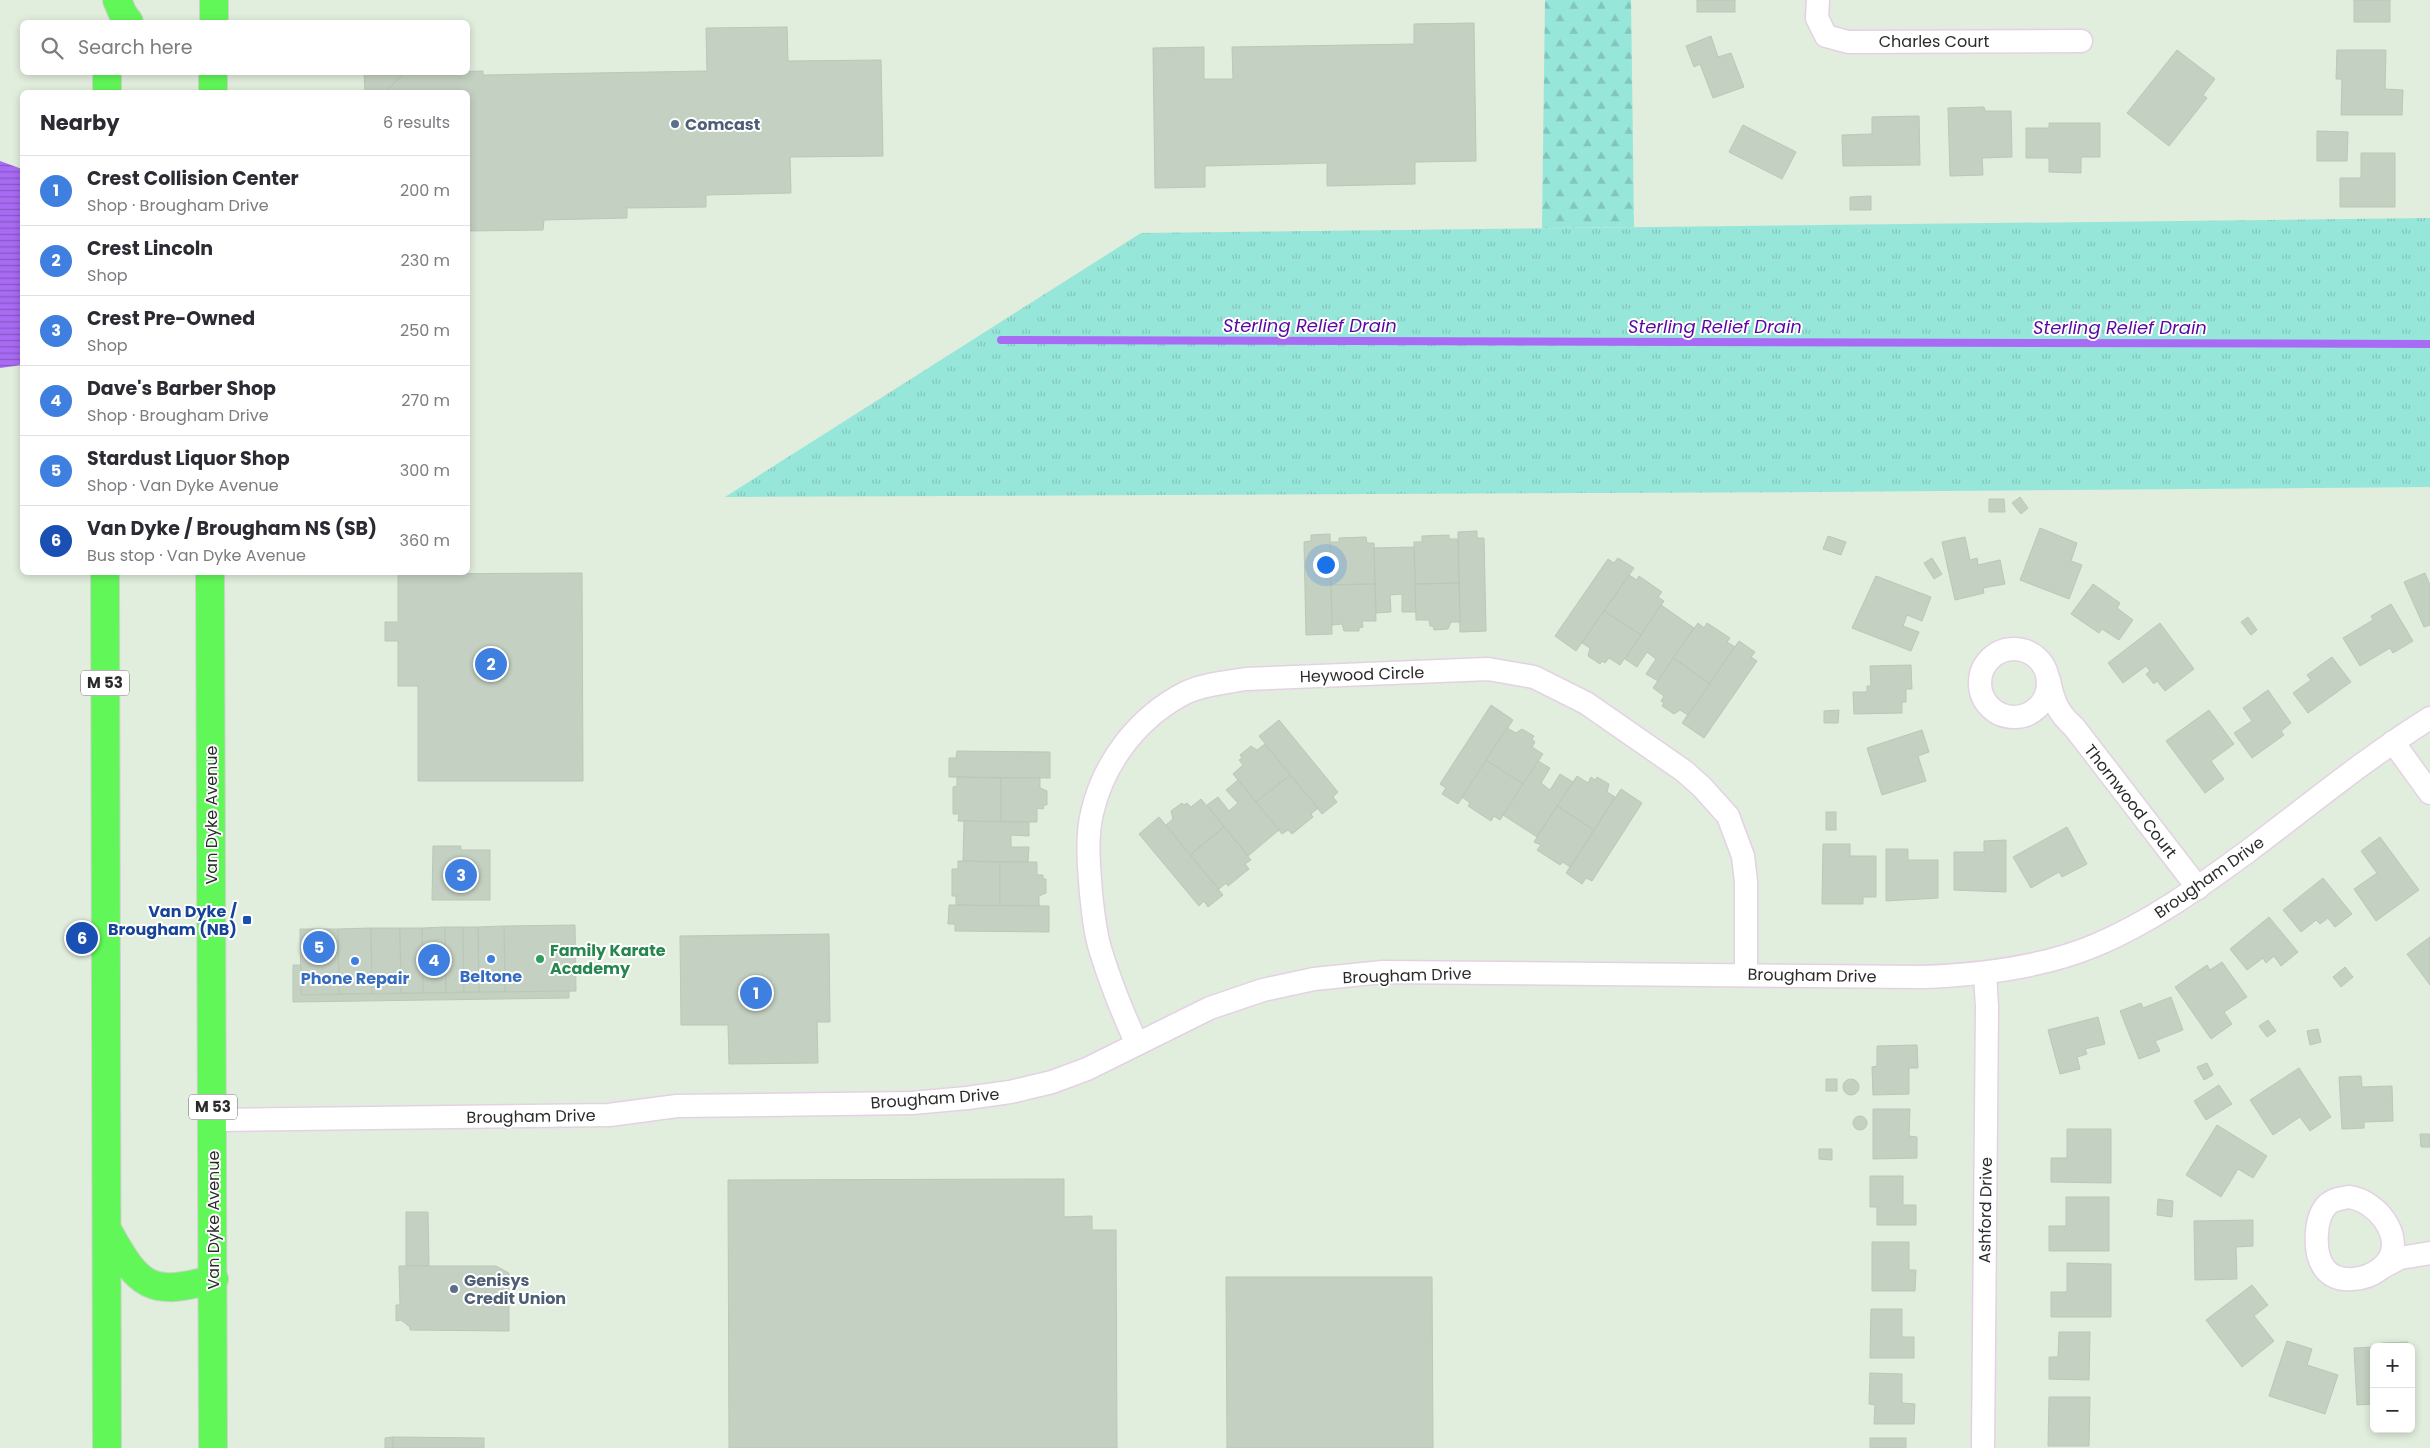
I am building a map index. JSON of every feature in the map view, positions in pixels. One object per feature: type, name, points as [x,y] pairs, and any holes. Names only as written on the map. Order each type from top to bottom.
[{"type":"main road","points":[[108,0],[108,20]]},
{"type":"main road","points":[[117,0],[128,20]]},
{"type":"main road","points":[[214,0],[214,20]]},
{"type":"main road","points":[[107,75],[107,90]]},
{"type":"main road","points":[[213,75],[213,90]]},
{"type":"main road","name":"M 53","points":[[105,575],[107,1448]]},
{"type":"main road","name":"Van Dyke Avenue","points":[[210,575],[214,1279],[213,1448]]},
{"type":"main road","points":[[107,1227],[126,1263],[142,1279],[150,1283],[159,1287],[178,1288],[214,1279]]},
{"type":"street","name":"Charles Court","points":[[1818,0],[1817,18],[1826,36],[1848,42],[2081,40]]},
{"type":"street","name":"Thornwood Court","points":[[2061,716],[2044,713],[2013,718],[2001,715],[1991,709],[1984,700],[1980,688],[1980,676],[1984,666],[2000,651],[2011,648],[2022,649],[2032,653],[2040,660],[2046,670],[2053,701],[2061,716],[2074,727],[2198,888]]},
{"type":"street","name":"Heywood Circle","points":[[1138,1044],[1122,1011],[1113,986],[1101,952],[1094,920],[1089,842],[1092,814],[1100,788],[1115,756],[1146,720],[1169,702],[1188,692],[1216,684],[1246,679],[1488,669],[1534,677],[1586,703],[1684,771],[1702,786],[1728,816],[1743,856],[1746,882],[1746,974]]},
{"type":"street","points":[[2025,716],[2035,711],[2043,702],[2048,691],[2049,680]]},
{"type":"street","name":"Brougham Drive","points":[[213,1120],[609,1115],[676,1106],[912,1103],[1010,1092],[1052,1082],[1087,1069],[1210,1008],[1263,990],[1314,979],[1383,972],[1921,977],[1985,973],[2058,957],[2094,946],[2135,927],[2198,888],[2393,742],[2430,718]]},
{"type":"street","points":[[2393,742],[2430,793]]},
{"type":"street","name":"Ashford Drive","points":[[1983,1448],[1987,1016],[1985,973]]},
{"type":"street","points":[[2349,1196],[2361,1198],[2375,1207],[2393,1237],[2403,1245],[2425,1253],[2400,1258],[2361,1279],[2335,1276],[2325,1270],[2318,1248],[2319,1220],[2326,1207],[2338,1199],[2349,1196]]},
{"type":"street","points":[[2383,1267],[2392,1250],[2393,1237]]},
{"type":"green space","points":[[1545,0],[1631,0],[1634,227],[1542,228]]},
{"type":"green space","name":"Sterling Relief Drain","points":[[2430,218],[2430,487],[725,497],[1141,233]]},
{"type":"shaded area","points":[[0,161],[20,168],[20,365],[0,368]]},
{"type":"building","points":[[1697,0],[1735,0],[1735,12],[1697,12]]},
{"type":"building","points":[[2354,0],[2390,0],[2390,22],[2354,22]]},
{"type":"building","points":[[1474,23],[1476,161],[1415,162],[1415,184],[1327,186],[1327,163],[1205,166],[1205,187],[1155,188],[1153,48],[1204,47],[1204,79],[1233,79],[1232,47],[1414,44],[1414,24]]},
{"type":"building","name":"Comcast","points":[[787,27],[788,61],[881,60],[883,156],[790,157],[791,193],[706,195],[706,207],[627,208],[627,218],[544,220],[543,230],[470,231],[470,90],[387,90],[403,75],[470,75],[470,71],[483,71],[483,75],[707,71],[706,28]]},
{"type":"building","points":[[1711,36],[1718,57],[1731,53],[1744,87],[1713,98],[1700,64],[1694,67],[1686,46]]},
{"type":"building","points":[[2177,50],[2215,79],[2203,95],[2207,98],[2169,146],[2127,113]]},
{"type":"building","points":[[2337,50],[2386,50],[2385,89],[2403,90],[2402,115],[2341,115],[2342,79],[2336,79]]},
{"type":"building","points":[[364,75],[402,75],[387,90],[365,90]]},
{"type":"building","points":[[1984,107],[1985,111],[2011,111],[2012,157],[1982,158],[1983,175],[1950,176],[1948,108]]},
{"type":"building","points":[[1919,116],[1920,165],[1843,166],[1842,135],[1872,134],[1872,117]]},
{"type":"building","points":[[2049,123],[2100,123],[2100,157],[2081,157],[2081,173],[2049,172],[2049,158],[2026,158],[2026,128],[2049,128]]},
{"type":"building","points":[[1743,125],[1796,152],[1782,179],[1729,152]]},
{"type":"building","points":[[2317,131],[2348,132],[2347,161],[2317,161]]},
{"type":"building","points":[[2361,153],[2395,153],[2395,207],[2340,207],[2340,178],[2361,178]]},
{"type":"building","points":[[1871,196],[1871,210],[1850,210],[1850,197]]},
{"type":"building","points":[[2020,497],[2028,508],[2021,514],[2012,503]]},
{"type":"building","points":[[1989,499],[2004,499],[2005,512],[1989,512]]},
{"type":"building","points":[[2040,528],[2077,543],[2071,561],[2082,565],[2069,599],[2020,580]]},
{"type":"building","points":[[1477,531],[1477,538],[1484,538],[1486,631],[1460,632],[1458,532]]},
{"type":"building","points":[[1330,534],[1332,634],[1306,635],[1304,542],[1311,541],[1311,535]]},
{"type":"building","points":[[1449,535],[1449,539],[1458,539],[1459,583],[1415,584],[1414,542],[1422,542],[1422,536]]},
{"type":"building","points":[[1828,536],[1846,542],[1841,555],[1823,549]]},
{"type":"building","points":[[1366,537],[1367,543],[1374,543],[1375,584],[1331,585],[1330,542],[1339,542],[1339,538]]},
{"type":"building","points":[[1965,537],[1970,560],[1977,558],[1978,565],[2000,560],[2005,584],[1983,588],[1984,593],[1955,600],[1942,542]]},
{"type":"building","points":[[1414,547],[1416,612],[1402,612],[1402,594],[1390,595],[1391,612],[1376,613],[1374,548]]},
{"type":"building","points":[[1618,558],[1634,568],[1576,651],[1555,636],[1608,559],[1614,563]]},
{"type":"building","points":[[1932,558],[1942,574],[1934,579],[1924,563]]},
{"type":"building","points":[[582,573],[583,781],[418,781],[418,686],[398,686],[398,641],[385,641],[385,622],[398,622],[398,575]]},
{"type":"building","points":[[2425,573],[2430,585],[2430,625],[2424,627],[2404,582]]},
{"type":"building","points":[[1629,575],[1637,580],[1639,576],[1662,592],[1658,597],[1664,601],[1641,635],[1604,611]]},
{"type":"building","points":[[1876,576],[1931,597],[1922,621],[1907,615],[1903,626],[1919,632],[1911,651],[1852,628]]},
{"type":"building","points":[[1459,583],[1460,622],[1451,622],[1448,629],[1434,630],[1433,626],[1430,626],[1429,620],[1416,620],[1415,584]]},
{"type":"building","points":[[1375,584],[1376,621],[1362,621],[1363,627],[1359,628],[1359,631],[1344,631],[1342,624],[1332,625],[1331,585]]},
{"type":"building","points":[[2093,584],[2120,603],[2117,608],[2133,620],[2119,640],[2102,629],[2099,633],[2071,614]]},
{"type":"building","points":[[2391,604],[2413,641],[2393,653],[2390,648],[2360,666],[2343,638],[2373,620],[2371,616]]},
{"type":"building","points":[[1661,605],[1694,628],[1658,681],[1646,674],[1656,659],[1647,652],[1637,667],[1625,659]]},
{"type":"building","points":[[1604,611],[1641,635],[1620,665],[1609,658],[1605,663],[1602,661],[1600,664],[1588,656],[1590,648],[1582,643]]},
{"type":"building","points":[[2248,617],[2257,630],[2251,635],[2241,622]]},
{"type":"building","points":[[1698,623],[1704,628],[1707,623],[1730,638],[1727,642],[1735,647],[1710,684],[1673,658]]},
{"type":"building","points":[[2160,623],[2194,669],[2165,691],[2157,681],[2154,684],[2146,674],[2150,671],[2146,666],[2123,683],[2108,663]]},
{"type":"building","points":[[1739,641],[1755,652],[1751,657],[1757,661],[1704,738],[1682,723]]},
{"type":"building","points":[[2332,657],[2351,682],[2308,713],[2293,693],[2311,680],[2307,675]]},
{"type":"building","points":[[1673,658],[1710,684],[1688,715],[1680,710],[1674,714],[1662,706],[1664,703],[1661,701],[1664,696],[1653,688]]},
{"type":"building","points":[[1911,665],[1912,689],[1906,689],[1906,702],[1902,702],[1902,713],[1854,714],[1853,692],[1867,692],[1867,686],[1871,686],[1870,666]]},
{"type":"building","points":[[2268,690],[2291,723],[2281,731],[2284,735],[2252,758],[2234,733],[2252,721],[2243,708]]},
{"type":"building","points":[[1491,705],[1513,720],[1458,804],[1442,794],[1446,788],[1440,784]]},
{"type":"building","points":[[1839,710],[1838,723],[1824,723],[1824,711]]},
{"type":"building","points":[[2209,710],[2234,744],[2211,761],[2224,779],[2205,793],[2166,741]]},
{"type":"building","points":[[1279,720],[1338,792],[1333,797],[1337,802],[1322,814],[1259,736]]},
{"type":"building","points":[[1507,728],[1516,733],[1522,729],[1534,736],[1532,739],[1535,742],[1532,747],[1543,754],[1523,784],[1486,760]]},
{"type":"building","points":[[1922,730],[1929,752],[1918,756],[1926,781],[1882,795],[1867,748]]},
{"type":"building","points":[[1265,744],[1290,775],[1256,802],[1233,774],[1243,765],[1239,760],[1242,758],[1240,755],[1251,746],[1257,750]]},
{"type":"building","points":[[957,751],[1050,752],[1050,778],[949,777],[949,758],[956,758]]},
{"type":"building","points":[[1486,760],[1523,784],[1500,820],[1494,816],[1491,821],[1468,806],[1470,803],[1462,797]]},
{"type":"building","points":[[1538,761],[1550,768],[1541,783],[1550,790],[1560,774],[1573,782],[1537,837],[1503,815]]},
{"type":"building","points":[[1290,775],[1318,808],[1311,814],[1313,817],[1292,834],[1288,830],[1282,834],[1256,802]]},
{"type":"building","points":[[1577,776],[1588,783],[1591,777],[1595,780],[1597,777],[1609,784],[1607,792],[1615,797],[1594,830],[1557,806]]},
{"type":"building","points":[[957,777],[1001,778],[1001,822],[958,821],[959,814],[953,814],[953,787],[957,786]]},
{"type":"building","points":[[1001,778],[1040,778],[1040,788],[1047,791],[1047,805],[1044,805],[1043,809],[1037,808],[1037,822],[1001,822]]},
{"type":"building","points":[[1238,780],[1279,830],[1248,856],[1207,805],[1218,797],[1229,811],[1238,803],[1226,790]]},
{"type":"building","points":[[1621,789],[1642,803],[1592,881],[1586,878],[1582,884],[1566,873]]},
{"type":"building","points":[[1201,799],[1224,827],[1190,855],[1166,825],[1173,819],[1171,811],[1182,803],[1184,805],[1187,803],[1191,807]]},
{"type":"building","points":[[1557,806],[1594,830],[1570,867],[1563,862],[1560,865],[1537,850],[1541,845],[1534,842]]},
{"type":"building","points":[[1826,812],[1836,812],[1836,830],[1826,830]]},
{"type":"building","points":[[1159,817],[1223,895],[1208,907],[1204,901],[1199,906],[1139,834]]},
{"type":"building","points":[[964,821],[1029,822],[1029,836],[1011,835],[1011,847],[1029,847],[1028,862],[963,861]]},
{"type":"building","points":[[1224,827],[1251,860],[1245,864],[1249,869],[1228,886],[1226,883],[1219,889],[1190,855]]},
{"type":"building","points":[[2067,827],[2087,864],[2062,877],[2059,872],[2031,888],[2013,857]]},
{"type":"building","points":[[2380,837],[2419,890],[2376,921],[2354,889],[2377,873],[2361,851]]},
{"type":"building","points":[[2006,840],[2006,892],[1954,890],[1954,852],[1984,852],[1984,841]]},
{"type":"building","points":[[1823,844],[1850,844],[1850,856],[1876,856],[1876,897],[1863,897],[1863,904],[1822,904]]},
{"type":"building","points":[[433,846],[461,846],[461,850],[490,850],[490,900],[432,900]]},
{"type":"building","points":[[1886,849],[1908,849],[1908,860],[1938,860],[1938,898],[1886,901]]},
{"type":"building","points":[[958,861],[1000,862],[1000,906],[956,905],[956,896],[952,896],[952,869],[958,869]]},
{"type":"building","points":[[1000,862],[1037,862],[1037,875],[1043,875],[1043,879],[1046,879],[1046,893],[1039,896],[1039,906],[1000,906]]},
{"type":"building","points":[[2323,878],[2352,914],[2335,927],[2328,918],[2320,924],[2316,920],[2301,932],[2283,910]]},
{"type":"building","points":[[949,905],[1049,906],[1049,932],[955,931],[955,924],[948,924]]},
{"type":"building","points":[[2269,917],[2298,952],[2281,966],[2274,956],[2266,963],[2263,958],[2247,970],[2230,949]]},
{"type":"building","name":"Family Karate Academy","points":[[575,925],[576,991],[505,992],[504,926]]},
{"type":"building","name":"Beltone","points":[[504,926],[505,992],[479,992],[478,927]]},
{"type":"building","points":[[445,927],[446,993],[423,993],[422,928]]},
{"type":"building","points":[[445,927],[463,927],[464,992],[446,993]]},
{"type":"building","points":[[463,927],[478,927],[479,992],[464,992]]},
{"type":"building","name":"Phone Repair","points":[[371,928],[372,994],[339,994],[338,929]]},
{"type":"building","points":[[371,928],[400,928],[401,993],[372,994]]},
{"type":"building","points":[[400,928],[422,928],[423,993],[401,993]]},
{"type":"building","points":[[300,929],[338,929],[339,994],[301,995]]},
{"type":"building","points":[[829,934],[830,1022],[817,1022],[818,1063],[729,1064],[728,1025],[681,1025],[680,936]]},
{"type":"building","points":[[2430,937],[2430,985],[2407,954]]},
{"type":"building","points":[[2222,962],[2247,997],[2224,1012],[2232,1024],[2211,1039],[2175,987],[2207,965],[2210,970]]},
{"type":"building","points":[[293,965],[301,965],[301,995],[569,991],[569,998],[293,1002]]},
{"type":"building","points":[[2345,967],[2353,977],[2341,987],[2333,977]]},
{"type":"building","points":[[2171,997],[2183,1030],[2155,1041],[2160,1051],[2139,1059],[2120,1011],[2141,1003],[2143,1008]]},
{"type":"building","points":[[2098,1017],[2105,1044],[2085,1049],[2087,1054],[2077,1057],[2080,1069],[2060,1074],[2048,1030]]},
{"type":"building","points":[[2268,1020],[2276,1031],[2267,1037],[2259,1026]]},
{"type":"building","points":[[2318,1029],[2321,1042],[2310,1045],[2307,1031]]},
{"type":"building","points":[[1917,1045],[1918,1068],[1909,1068],[1909,1094],[1873,1095],[1872,1067],[1877,1066],[1877,1046]]},
{"type":"building","points":[[2207,1063],[2213,1075],[2204,1080],[2197,1067]]},
{"type":"building","points":[[2299,1068],[2331,1117],[2310,1131],[2300,1117],[2273,1135],[2250,1100]]},
{"type":"building","points":[[2361,1076],[2362,1087],[2392,1086],[2393,1121],[2364,1122],[2364,1128],[2342,1129],[2339,1077]]},
{"type":"building","points":[[1826,1079],[1837,1079],[1837,1091],[1826,1091]]},
{"type":"building","points":[[1851,1079],[1859,1087],[1851,1095],[1843,1087]]},
{"type":"building","points":[[2219,1085],[2232,1104],[2206,1120],[2194,1101]]},
{"type":"building","points":[[1873,1109],[1910,1109],[1909,1136],[1917,1137],[1917,1158],[1873,1159]]},
{"type":"building","points":[[1857,1116],[1863,1116],[1867,1123],[1863,1130],[1857,1130],[1853,1126],[1853,1120]]},
{"type":"building","points":[[2217,1125],[2267,1156],[2253,1178],[2238,1169],[2221,1197],[2186,1175]]},
{"type":"building","points":[[2067,1129],[2111,1129],[2111,1183],[2051,1182],[2051,1158],[2067,1158]]},
{"type":"building","points":[[2420,1134],[2430,1134],[2430,1147],[2421,1147]]},
{"type":"building","points":[[1819,1149],[1832,1149],[1832,1160],[1819,1159]]},
{"type":"building","points":[[1870,1176],[1903,1176],[1903,1205],[1916,1205],[1916,1225],[1877,1225],[1877,1207],[1870,1207]]},
{"type":"building","points":[[1064,1179],[1064,1217],[1092,1216],[1092,1230],[1116,1230],[1117,1448],[729,1448],[728,1180]]},
{"type":"building","points":[[2066,1197],[2109,1197],[2109,1251],[2049,1251],[2049,1226],[2066,1226]]},
{"type":"building","points":[[2158,1199],[2173,1201],[2172,1217],[2157,1215]]},
{"type":"building","points":[[406,1212],[428,1212],[429,1266],[406,1266]]},
{"type":"building","points":[[2253,1220],[2253,1246],[2236,1247],[2237,1279],[2195,1280],[2194,1221]]},
{"type":"building","points":[[1872,1242],[1909,1242],[1909,1270],[1916,1270],[1915,1291],[1872,1291]]},
{"type":"building","points":[[2067,1263],[2111,1264],[2111,1317],[2051,1317],[2051,1292],[2067,1292]]},
{"type":"building","name":"Genisys Credit Union","points":[[399,1266],[496,1266],[509,1273],[509,1331],[410,1330],[410,1327],[401,1320],[396,1321],[396,1305],[400,1305]]},
{"type":"building","points":[[1226,1277],[1432,1277],[1433,1448],[1227,1448]]},
{"type":"building","points":[[2252,1285],[2268,1305],[2254,1316],[2274,1341],[2242,1367],[2206,1320]]},
{"type":"building","points":[[1871,1309],[1902,1309],[1902,1337],[1914,1337],[1914,1358],[1870,1358]]},
{"type":"building","points":[[2059,1332],[2090,1332],[2089,1380],[2049,1379],[2049,1357],[2058,1357]]},
{"type":"building","points":[[2287,1341],[2312,1349],[2307,1365],[2338,1375],[2325,1414],[2269,1396]]},
{"type":"building","points":[[2370,1347],[2370,1404],[2357,1405],[2354,1348]]},
{"type":"building","points":[[1870,1373],[1902,1374],[1902,1403],[1915,1404],[1914,1424],[1874,1424],[1875,1405],[1869,1404]]},
{"type":"building","points":[[2049,1397],[2090,1397],[2089,1446],[2048,1446]]},
{"type":"building","points":[[393,1437],[484,1438],[484,1448],[393,1448]]},
{"type":"building","points":[[393,1437],[393,1448],[385,1448],[385,1438]]},
{"type":"building","points":[[1870,1438],[1906,1438],[1906,1448],[1870,1448]]},
{"type":"waterway","name":"Sterling Relief Drain","points":[[1001,340],[2430,344]]},
{"type":"place","name":"Comcast","points":[[675,124]]},
{"type":"place","name":"Crest Lincoln","points":[[491,664]]},
{"type":"place","name":"Crest Pre-Owned","points":[[461,875]]},
{"type":"place","name":"Van Dyke / Brougham (NB)","points":[[247,920]]},
{"type":"place","name":"Van Dyke / Brougham NS (SB)","points":[[82,938]]},
{"type":"place","name":"Stardust Liquor Shop","points":[[319,947]]},
{"type":"place","name":"Beltone","points":[[491,959]]},
{"type":"place","name":"Family Karate Academy","points":[[540,959]]},
{"type":"place","name":"Dave's Barber Shop","points":[[434,960]]},
{"type":"place","name":"Phone Repair","points":[[355,961]]},
{"type":"place","name":"Crest Collision Center","points":[[756,993]]},
{"type":"place","name":"Genisys Credit Union","points":[[454,1289]]}]
